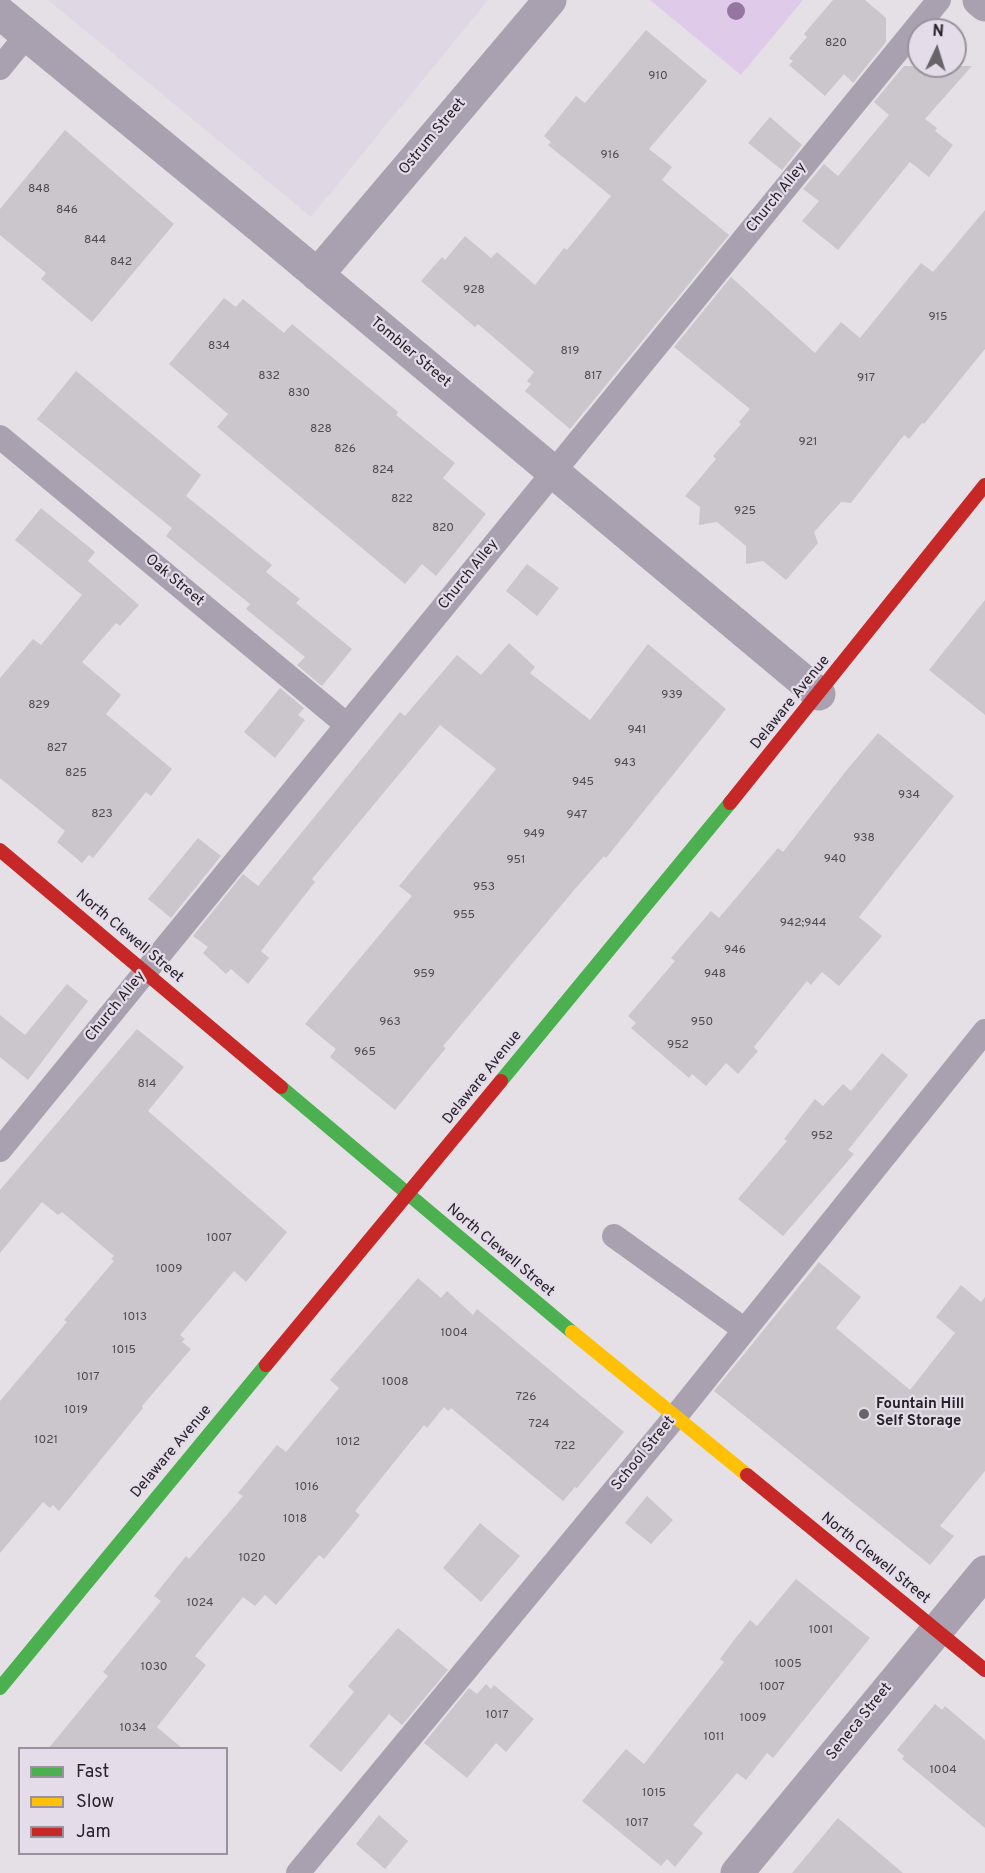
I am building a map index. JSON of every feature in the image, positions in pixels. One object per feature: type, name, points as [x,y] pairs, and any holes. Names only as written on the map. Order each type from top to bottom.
[{"type":"main road","name":"Delaware Avenue","points":[[0,1688],[819,694],[985,485]]},
{"type":"main road","name":"North Clewell Street","points":[[0,850],[146,971],[408,1195],[985,1670]]},
{"type":"street","name":"Ostrum Street","points":[[317,275],[550,0]]},
{"type":"street","points":[[979,0],[985,5]]},
{"type":"street","name":"Tombler Street","points":[[0,13],[819,694]]},
{"type":"street","name":"Seneca Street","points":[[737,1873],[985,1572]]},
{"type":"lane","name":"Church Alley","points":[[0,1150],[939,0]]},
{"type":"lane","points":[[0,68],[27,35]]},
{"type":"lane","name":"Oak Street","points":[[0,437],[347,725]]},
{"type":"lane","name":"School Street","points":[[298,1873],[675,1417],[985,1031]]},
{"type":"lane","points":[[614,1236],[745,1330]]},
{"type":"shaded area","points":[[48,0],[488,0],[311,217]]},
{"type":"shaded area","points":[[650,0],[803,0],[741,75]]},
{"type":"building","points":[[833,0],[865,0],[886,18],[886,42],[853,83],[844,74],[825,96],[789,65],[793,61],[789,58],[807,37],[804,34]]},
{"type":"building","points":[[646,30],[707,81],[649,149],[672,167],[662,180],[729,235],[570,429],[525,391],[531,384],[527,381],[534,372],[478,324],[475,327],[421,281],[442,257],[445,260],[465,236],[491,258],[497,252],[535,285],[564,248],[567,250],[611,196],[548,145],[551,142],[544,136],[576,96],[585,103]]},
{"type":"building","points":[[904,66],[907,66],[907,78],[961,78],[925,119],[937,128],[935,131],[953,145],[929,177],[910,162],[838,250],[802,221],[819,201],[803,189],[824,164],[838,176],[889,115],[874,102]]},
{"type":"building","points":[[770,117],[802,145],[782,170],[748,143]]},
{"type":"building","points":[[65,130],[174,224],[92,322],[41,279],[46,273],[0,235],[0,209]]},
{"type":"building","points":[[985,210],[985,349],[924,424],[922,423],[909,439],[904,435],[851,503],[841,502],[814,532],[818,543],[786,580],[763,561],[746,564],[746,546],[717,522],[699,525],[700,507],[685,496],[716,459],[713,456],[741,424],[739,422],[750,409],[674,347],[731,277],[815,353],[841,322],[860,338],[921,263],[933,272]]},
{"type":"building","points":[[224,298],[236,307],[243,299],[284,333],[292,324],[398,412],[396,415],[455,463],[443,478],[486,514],[436,576],[422,564],[405,584],[217,427],[228,414],[169,364]]},
{"type":"building","points":[[76,371],[201,475],[186,496],[272,565],[266,572],[300,599],[296,603],[352,649],[322,686],[297,665],[305,657],[246,609],[250,604],[166,536],[172,528],[37,419]]},
{"type":"building","points":[[41,508],[95,552],[88,561],[139,605],[120,626],[116,623],[82,662],[121,695],[106,714],[172,769],[151,796],[146,792],[93,858],[89,855],[82,863],[57,842],[65,831],[0,778],[0,678],[33,639],[41,645],[82,595],[15,540]]},
{"type":"building","points":[[527,564],[559,588],[537,616],[506,591]]},
{"type":"building","points":[[985,600],[985,715],[929,670]]},
{"type":"building","points":[[509,643],[535,667],[530,673],[590,720],[648,644],[726,709],[606,858],[604,856],[575,889],[443,1046],[446,1048],[395,1110],[330,1057],[336,1049],[305,1024],[412,896],[399,886],[496,769],[440,725],[312,879],[315,882],[261,951],[269,958],[248,984],[231,969],[226,974],[203,953],[208,947],[193,936],[243,874],[258,886],[400,712],[405,716],[457,655],[481,675]]},
{"type":"building","points":[[280,688],[304,708],[298,715],[305,720],[275,758],[244,732]]},
{"type":"building","points":[[878,733],[954,796],[859,917],[882,936],[839,986],[822,972],[811,985],[807,981],[754,1047],[758,1051],[738,1074],[726,1063],[706,1086],[692,1074],[689,1078],[631,1028],[636,1023],[628,1016],[675,961],[671,958],[711,911],[719,918],[778,848],[783,852]]},
{"type":"building","points":[[198,838],[221,856],[171,918],[148,899]]},
{"type":"building","points":[[67,984],[88,1001],[28,1080],[0,1057],[0,1015],[25,1035]]},
{"type":"building","points":[[137,1029],[184,1067],[148,1111],[287,1232],[246,1282],[234,1271],[180,1335],[185,1339],[182,1342],[191,1349],[142,1406],[143,1408],[59,1511],[53,1505],[50,1508],[43,1502],[0,1553],[0,1401],[67,1322],[64,1320],[114,1261],[111,1259],[114,1256],[62,1212],[58,1215],[42,1202],[0,1253],[0,1190]]},
{"type":"building","points":[[882,1053],[908,1075],[848,1150],[854,1154],[783,1236],[738,1199],[787,1141],[784,1139],[815,1099],[823,1106],[843,1084],[851,1091]]},
{"type":"building","name":"Fountain Hill Self Storage","points":[[819,1262],[861,1297],[836,1328],[910,1390],[955,1333],[936,1317],[961,1285],[981,1302],[985,1297],[985,1471],[940,1526],[954,1536],[930,1565],[714,1391]]},
{"type":"building","points":[[418,1278],[441,1298],[447,1291],[473,1315],[477,1309],[624,1432],[577,1488],[575,1487],[563,1501],[451,1408],[448,1411],[444,1407],[427,1428],[424,1425],[355,1511],[360,1515],[324,1559],[319,1555],[276,1605],[265,1595],[255,1606],[243,1597],[195,1656],[206,1665],[157,1727],[181,1747],[50,1747],[108,1676],[103,1672],[161,1601],[154,1596],[186,1556],[189,1559],[243,1496],[238,1493],[277,1445],[286,1452],[339,1388],[330,1380]]},
{"type":"building","points":[[647,1496],[673,1520],[651,1544],[625,1523]]},
{"type":"building","points":[[480,1523],[520,1556],[481,1602],[443,1568]]},
{"type":"building","points":[[796,1579],[870,1638],[773,1758],[767,1753],[746,1780],[737,1773],[693,1825],[703,1833],[675,1867],[667,1859],[661,1866],[582,1801],[626,1749],[644,1764],[724,1662],[720,1659],[750,1620],[757,1626]]},
{"type":"building","points":[[398,1628],[448,1670],[402,1725],[389,1714],[341,1772],[309,1746],[354,1692],[348,1686]]},
{"type":"building","points":[[486,1684],[491,1689],[494,1685],[534,1719],[506,1752],[496,1743],[467,1778],[424,1743],[469,1688],[477,1694]]},
{"type":"building","points":[[935,1704],[942,1710],[945,1706],[985,1740],[985,1828],[902,1759],[904,1756],[897,1750]]},
{"type":"building","points":[[379,1815],[408,1841],[385,1869],[356,1844]]},
{"type":"building","points":[[838,1818],[903,1873],[792,1873]]},
{"type":"traffic: fast","points":[[501,1081],[730,803]]},
{"type":"traffic: fast","points":[[281,1087],[572,1332]]},
{"type":"traffic: fast","points":[[0,1688],[266,1365]]},
{"type":"traffic: slow","points":[[572,1332],[747,1475]]},
{"type":"traffic: jam","points":[[730,803],[985,485]]},
{"type":"traffic: jam","points":[[0,850],[281,1087]]},
{"type":"traffic: jam","points":[[266,1365],[501,1081]]},
{"type":"traffic: jam","points":[[747,1475],[985,1670]]},
{"type":"place","name":"Fountain Hill Self Storage","points":[[864,1414]]}]
